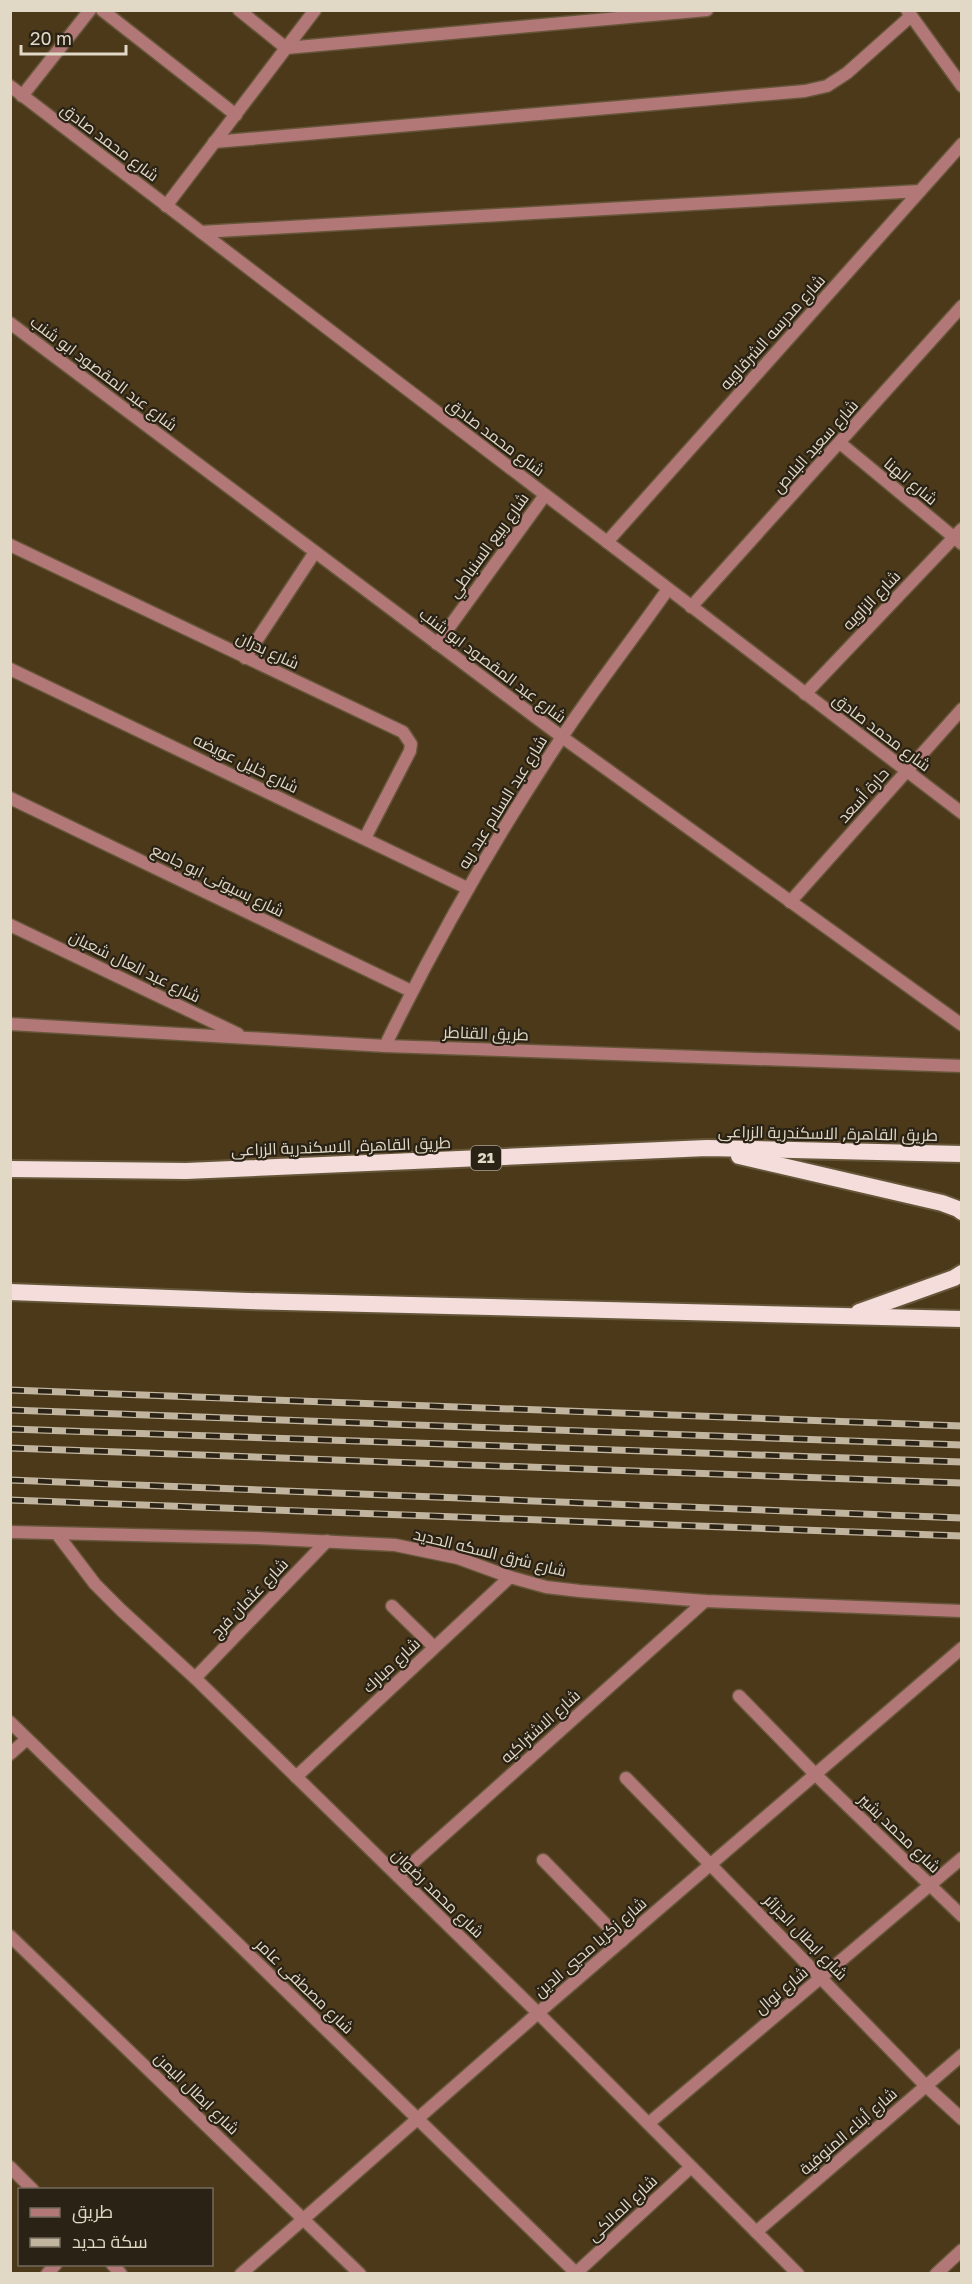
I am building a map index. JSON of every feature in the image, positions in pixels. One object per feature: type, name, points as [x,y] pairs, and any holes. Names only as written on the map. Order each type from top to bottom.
[{"type":"highway","name":"طريق القاهرة, الاسكندرية الزراعى","points":[[10,1169],[186,1171],[707,1148],[962,1154]]},
{"type":"highway","points":[[707,1148],[942,1203],[962,1212]]},
{"type":"highway","points":[[850,1316],[954,1278],[962,1273]]},
{"type":"highway","points":[[10,1292],[249,1301],[962,1319]]},
{"type":"street","points":[[22,96],[90,10]]},
{"type":"street","points":[[102,10],[236,115]]},
{"type":"street","points":[[239,10],[286,48],[706,10]]},
{"type":"street","points":[[166,206],[315,10]]},
{"type":"street","points":[[214,142],[805,91],[827,86],[847,74],[909,13],[962,86]]},
{"type":"street","name":"شارع محمد صادق","points":[[10,86],[962,813]]},
{"type":"street","name":"شارع مدرسه الشرقاويه","points":[[607,542],[962,144]]},
{"type":"street","points":[[201,232],[920,191]]},
{"type":"street","name":"شارع سعيد البلاص","points":[[691,607],[962,306]]},
{"type":"street","name":"شارع عبد المقصود ابو شنب","points":[[10,323],[562,737],[962,1025]]},
{"type":"street","name":"شارع الهنا","points":[[840,442],[959,537]]},
{"type":"street","name":"شارع ربيع السنباطي","points":[[437,644],[544,495]]},
{"type":"street","name":"شارع الزاويه","points":[[805,694],[959,537]]},
{"type":"street","name":"شارع بدران","points":[[10,545],[402,732],[411,744],[408,757],[365,838]]},
{"type":"street","points":[[245,658],[315,552]]},
{"type":"street","name":"شارع عبد السلام عبد ربه","points":[[385,1046],[411,991],[467,888],[562,737],[668,589]]},
{"type":"street","name":"شارع خليل عويضه","points":[[10,669],[467,888]]},
{"type":"street","name":"حارة أسعد","points":[[790,902],[962,710]]},
{"type":"street","name":"شارع بسيونى ابو جامع","points":[[10,798],[411,991]]},
{"type":"street","name":"شارع عبد العال شعبان","points":[[10,925],[244,1037]]},
{"type":"street","name":"طريق القناطر","points":[[10,1024],[385,1046],[962,1066]]},
{"type":"street","name":"شارع شرق السكه الحديد","points":[[10,1532],[395,1545],[458,1558],[546,1587],[705,1601],[962,1611]]},
{"type":"street","name":"شارع محمد رضوان","points":[[57,1534],[95,1584],[195,1678],[538,2013],[798,2274]]},
{"type":"street","name":"شارع عثمان فرج","points":[[195,1678],[327,1541]]},
{"type":"street","name":"شارع مبارك","points":[[296,1777],[510,1577]]},
{"type":"street","name":"شارع الاشتراكيه","points":[[398,1876],[705,1601]]},
{"type":"street","points":[[392,1606],[434,1647]]},
{"type":"street","name":"شارع زكريا محيي الدين","points":[[241,2274],[417,2118],[962,1648]]},
{"type":"street","name":"شارع محمد بشير","points":[[739,1696],[816,1775],[962,1916]]},
{"type":"street","name":"شارع مصطفى عامر","points":[[10,1722],[576,2273]]},
{"type":"street","points":[[10,1754],[27,1738]]},
{"type":"street","name":"شارع ابطال الجزائر","points":[[627,1778],[926,2086],[962,2119]]},
{"type":"street","name":"شارع نوال","points":[[649,2123],[962,1858]]},
{"type":"street","points":[[543,1860],[622,1941]]},
{"type":"street","name":"شارع ابطال اليمن","points":[[10,1936],[360,2274]]},
{"type":"street","name":"شارع أبناء المنوفية","points":[[756,2232],[962,2055]]},
{"type":"street","points":[[10,2168],[31,2188]]},
{"type":"street","name":"شارع المالكى","points":[[576,2273],[691,2168]]},
{"type":"street","points":[[936,2274],[962,2250]]},
{"type":"railway","points":[[10,1390],[962,1426]]},
{"type":"railway","points":[[10,1410],[962,1445]]},
{"type":"railway","points":[[10,1429],[962,1462]]},
{"type":"railway","points":[[10,1448],[962,1483]]},
{"type":"railway","points":[[10,1480],[962,1518]]},
{"type":"railway","points":[[10,1500],[962,1536]]}]
